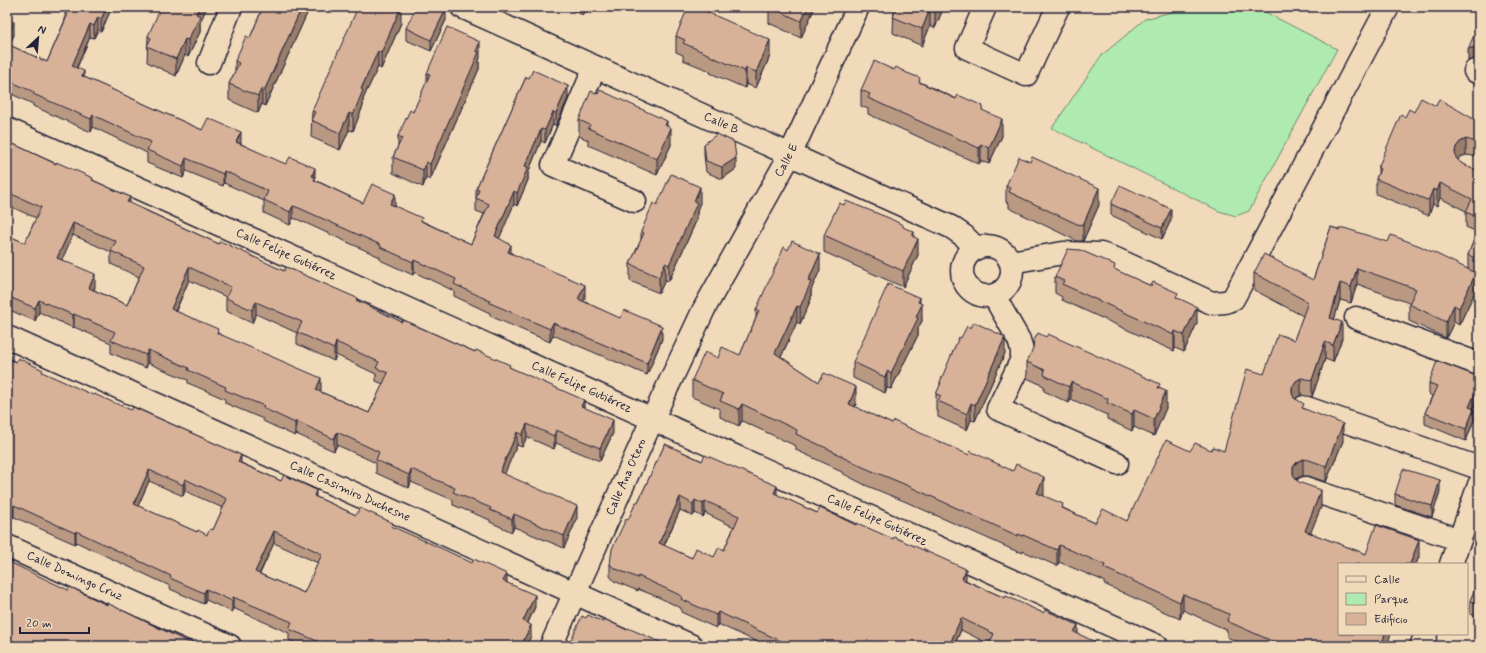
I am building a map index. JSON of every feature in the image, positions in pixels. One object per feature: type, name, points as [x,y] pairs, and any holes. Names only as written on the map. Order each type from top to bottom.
[{"type":"street","points":[[209,63],[231,7]]},
{"type":"street","name":"Calle B","points":[[462,7],[951,227],[964,236],[976,248]]},
{"type":"street","name":"Calle E","points":[[704,309],[790,155],[858,7]]},
{"type":"street","points":[[985,7],[966,48],[1026,75],[1058,7]]},
{"type":"street","points":[[1011,262],[1063,253],[1101,254],[1116,259],[1212,303],[1225,302],[1233,299],[1388,7]]},
{"type":"street","points":[[595,67],[553,164],[635,201]]},
{"type":"street","name":"Calle Felipe Gutiérrez","points":[[7,129],[1150,645]]},
{"type":"street","points":[[984,246],[1000,250],[1007,255],[1011,262],[1013,270],[1010,282],[1002,292],[994,296],[986,297],[971,291],[965,284],[962,277],[961,268],[964,260],[969,253],[976,248],[984,246]]},
{"type":"street","points":[[994,296],[1019,340],[1022,350],[1022,358],[998,409],[1117,463]]},
{"type":"street","name":"Calle Ana Otero","points":[[551,646],[652,420],[704,309]]},
{"type":"street","points":[[1356,318],[1479,364]]},
{"type":"street","name":"Calle Casimiro Duchesne","points":[[7,337],[692,646]]},
{"type":"street","points":[[1304,407],[1479,468]]},
{"type":"street","points":[[1451,563],[1479,485]]},
{"type":"street","points":[[1305,488],[1460,540]]},
{"type":"street","name":"Calle Domingo Cruz","points":[[7,546],[230,646]]},
{"type":"street","points":[[1422,646],[1426,635]]},
{"type":"green space","points":[[1190,7],[1230,7],[1261,10],[1337,49],[1249,211],[1236,216],[1219,211],[1052,128],[1101,56],[1145,19]]},
{"type":"building","points":[[68,7],[107,7],[101,19],[98,17],[94,26],[90,24],[72,66],[84,71],[82,76],[202,130],[208,118],[241,132],[236,142],[286,164],[290,157],[315,168],[312,176],[315,177],[314,180],[363,203],[372,184],[395,194],[390,204],[422,218],[421,221],[471,244],[489,204],[476,198],[479,190],[476,189],[526,77],[529,78],[533,70],[568,86],[556,113],[553,112],[545,130],[541,129],[525,166],[528,167],[517,193],[514,191],[495,236],[511,245],[508,252],[585,285],[578,299],[620,318],[624,310],[662,326],[647,363],[553,323],[550,329],[490,303],[490,301],[454,284],[456,279],[414,260],[413,262],[380,247],[381,245],[299,208],[293,206],[290,212],[264,200],[268,191],[224,171],[223,174],[186,158],[183,166],[147,150],[151,142],[93,115],[91,119],[33,94],[34,92],[7,80],[7,44],[47,62],[68,14],[65,13]]},
{"type":"building","points":[[161,7],[200,7],[196,14],[200,16],[188,40],[185,39],[176,59],[147,46],[151,38],[148,36]]},
{"type":"building","points":[[263,7],[302,7],[265,89],[262,88],[258,96],[229,84],[239,63],[235,61],[246,36],[250,38]]},
{"type":"building","points":[[358,7],[401,7],[381,53],[378,51],[361,89],[363,90],[353,115],[349,113],[340,133],[311,120],[315,112],[312,111]]},
{"type":"building","points":[[416,7],[443,7],[446,9],[431,40],[406,28]]},
{"type":"building","points":[[688,7],[696,7],[770,40],[756,72],[746,68],[745,71],[683,43],[685,40],[676,36]]},
{"type":"building","points":[[770,7],[808,7],[801,21]]},
{"type":"building","points":[[937,7],[935,11],[930,9],[922,29],[893,17],[896,9],[893,8]]},
{"type":"building","points":[[7,19],[14,22],[7,37]]},
{"type":"building","points":[[1479,24],[1479,48],[1474,47],[1468,49]]},
{"type":"building","points":[[447,27],[480,42],[476,51],[479,52],[430,164],[426,162],[423,170],[393,157],[402,138],[398,136],[410,110],[413,112],[430,74],[427,73]]},
{"type":"building","points":[[874,61],[894,70],[896,67],[920,78],[919,82],[956,99],[958,95],[983,106],[982,110],[1002,119],[989,148],[981,144],[979,148],[868,98],[870,94],[861,90]]},
{"type":"building","points":[[600,90],[667,121],[665,125],[671,128],[657,159],[588,128],[590,125],[579,120],[591,91],[598,94]]},
{"type":"building","points":[[1421,98],[1436,106],[1439,99],[1479,122],[1479,144],[1466,139],[1460,142],[1456,147],[1455,152],[1456,158],[1461,163],[1479,170],[1479,218],[1466,212],[1472,199],[1440,183],[1437,191],[1433,189],[1429,199],[1427,200],[1376,179],[1380,169],[1378,168],[1401,114],[1405,117],[1409,109],[1414,112]]},
{"type":"building","points":[[717,134],[734,142],[736,158],[722,167],[706,161],[704,144]]},
{"type":"building","points":[[7,141],[56,164],[56,162],[93,178],[92,180],[130,197],[127,202],[219,244],[220,241],[284,271],[286,267],[357,298],[356,300],[402,322],[403,320],[475,352],[476,350],[510,365],[509,367],[584,400],[581,406],[613,420],[600,448],[556,430],[554,436],[527,424],[522,435],[517,432],[500,472],[577,506],[564,536],[514,514],[512,519],[490,510],[491,508],[453,492],[455,488],[411,469],[409,475],[376,460],[379,452],[337,432],[334,439],[296,421],[295,423],[263,408],[264,406],[225,390],[226,387],[188,370],[189,368],[148,350],[146,355],[111,340],[115,332],[74,314],[73,315],[39,300],[35,308],[7,296],[7,235],[25,243],[41,207],[7,192]],"holes":[[[73,223],[116,241],[111,251],[144,266],[127,305],[89,288],[95,274],[57,258]],[[189,267],[231,287],[226,298],[252,310],[256,302],[302,322],[297,332],[334,349],[336,342],[379,362],[376,368],[388,373],[369,413],[316,390],[321,378],[217,333],[218,329],[171,309]]]},
{"type":"building","points":[[1019,157],[1030,162],[1032,157],[1099,188],[1083,225],[1077,224],[1009,192],[1011,188],[1006,186]]},
{"type":"building","points":[[671,174],[700,187],[694,201],[697,203],[669,265],[665,263],[659,277],[630,264],[644,233],[641,232],[653,203],[657,205]]},
{"type":"building","points":[[1120,185],[1171,209],[1162,228],[1111,204]]},
{"type":"building","points":[[846,201],[889,218],[914,232],[912,236],[918,239],[903,271],[824,235],[839,203],[844,205]]},
{"type":"building","points":[[1331,227],[1340,230],[1340,228],[1344,228],[1388,242],[1391,235],[1420,246],[1476,273],[1459,308],[1454,305],[1446,322],[1409,304],[1416,289],[1357,268],[1351,287],[1340,283],[1330,318],[1342,322],[1333,345],[1325,342],[1312,380],[1301,378],[1296,381],[1292,387],[1294,398],[1304,404],[1302,408],[1343,424],[1326,466],[1303,459],[1297,462],[1293,467],[1293,474],[1296,480],[1321,490],[1305,531],[1366,554],[1376,525],[1419,540],[1410,563],[1338,563],[1338,635],[1385,635],[1381,646],[1283,646],[1227,621],[1229,614],[1183,594],[1180,602],[1104,568],[1105,565],[1059,545],[1057,550],[1023,535],[1018,534],[1018,536],[904,484],[865,468],[796,434],[797,430],[742,404],[739,409],[720,401],[723,394],[692,380],[705,352],[718,358],[722,347],[740,355],[759,311],[756,310],[784,247],[788,250],[792,241],[820,254],[808,281],[811,282],[800,307],[797,306],[775,353],[819,382],[824,373],[856,387],[849,404],[892,424],[894,421],[969,455],[970,451],[1013,471],[1016,464],[1044,477],[1037,493],[1063,504],[1062,508],[1095,523],[1103,509],[1127,521],[1166,440],[1190,451],[1195,443],[1211,450],[1213,447],[1224,451],[1247,369],[1264,374],[1278,334],[1294,340],[1308,302],[1254,273],[1264,254],[1313,280]]},
{"type":"building","points":[[1479,227],[1479,259],[1468,255]]},
{"type":"building","points":[[1068,249],[1080,250],[1115,265],[1114,269],[1151,286],[1153,282],[1178,293],[1176,297],[1197,307],[1184,335],[1175,331],[1174,335],[1062,284],[1064,281],[1055,277]]},
{"type":"building","points":[[888,284],[920,298],[918,302],[922,304],[916,317],[918,318],[891,373],[887,371],[885,377],[853,362]]},
{"type":"building","points":[[974,322],[1005,337],[975,405],[971,403],[967,414],[938,401],[941,396],[936,394],[959,337],[961,338],[967,326],[971,328]]},
{"type":"building","points":[[1038,333],[1046,337],[1048,334],[1160,384],[1158,388],[1166,391],[1154,419],[1134,410],[1132,414],[1107,403],[1108,399],[1071,382],[1069,387],[1044,375],[1045,370],[1027,362],[1033,348],[1034,340]]},
{"type":"building","points":[[7,358],[16,362],[18,358],[43,370],[42,372],[93,395],[94,394],[131,410],[133,407],[241,455],[238,462],[281,481],[284,475],[316,490],[314,496],[356,515],[360,508],[393,523],[391,526],[472,563],[474,559],[507,574],[503,581],[535,595],[523,621],[531,625],[521,646],[335,646],[325,641],[324,644],[289,629],[292,622],[233,597],[232,601],[206,589],[204,593],[170,578],[171,576],[76,531],[75,533],[14,505],[13,507],[7,504]],"holes":[[[149,470],[183,485],[185,479],[227,499],[213,530],[210,529],[207,535],[198,530],[197,532],[134,504]],[[274,531],[322,554],[304,593],[255,572]]]},
{"type":"building","points":[[1437,361],[1479,377],[1479,384],[1469,407],[1474,409],[1466,429],[1425,413],[1437,386],[1429,383]]},
{"type":"building","points":[[665,444],[702,461],[705,455],[777,486],[774,493],[817,513],[820,508],[856,525],[857,523],[893,539],[894,537],[966,569],[962,579],[1005,598],[1006,596],[1043,613],[1045,610],[1078,625],[1074,632],[1104,646],[988,646],[994,634],[961,618],[949,646],[792,646],[718,612],[716,615],[681,599],[682,596],[638,576],[638,578],[614,568],[610,564],[612,549],[626,519],[628,520],[636,502],[638,502]],"holes":[[[680,497],[693,504],[695,500],[703,504],[705,501],[739,516],[724,550],[719,547],[714,557],[696,548],[692,558],[659,543]]]},
{"type":"building","points":[[1403,469],[1440,480],[1432,506],[1395,494]]},
{"type":"building","points":[[7,561],[68,590],[70,587],[107,605],[107,603],[192,644],[192,646],[7,646]]},
{"type":"building","points":[[1479,578],[1479,604],[1470,601]]},
{"type":"building","points":[[588,615],[603,622],[604,619],[627,630],[628,628],[660,642],[659,646],[572,646],[569,644],[582,616],[586,618]]}]
